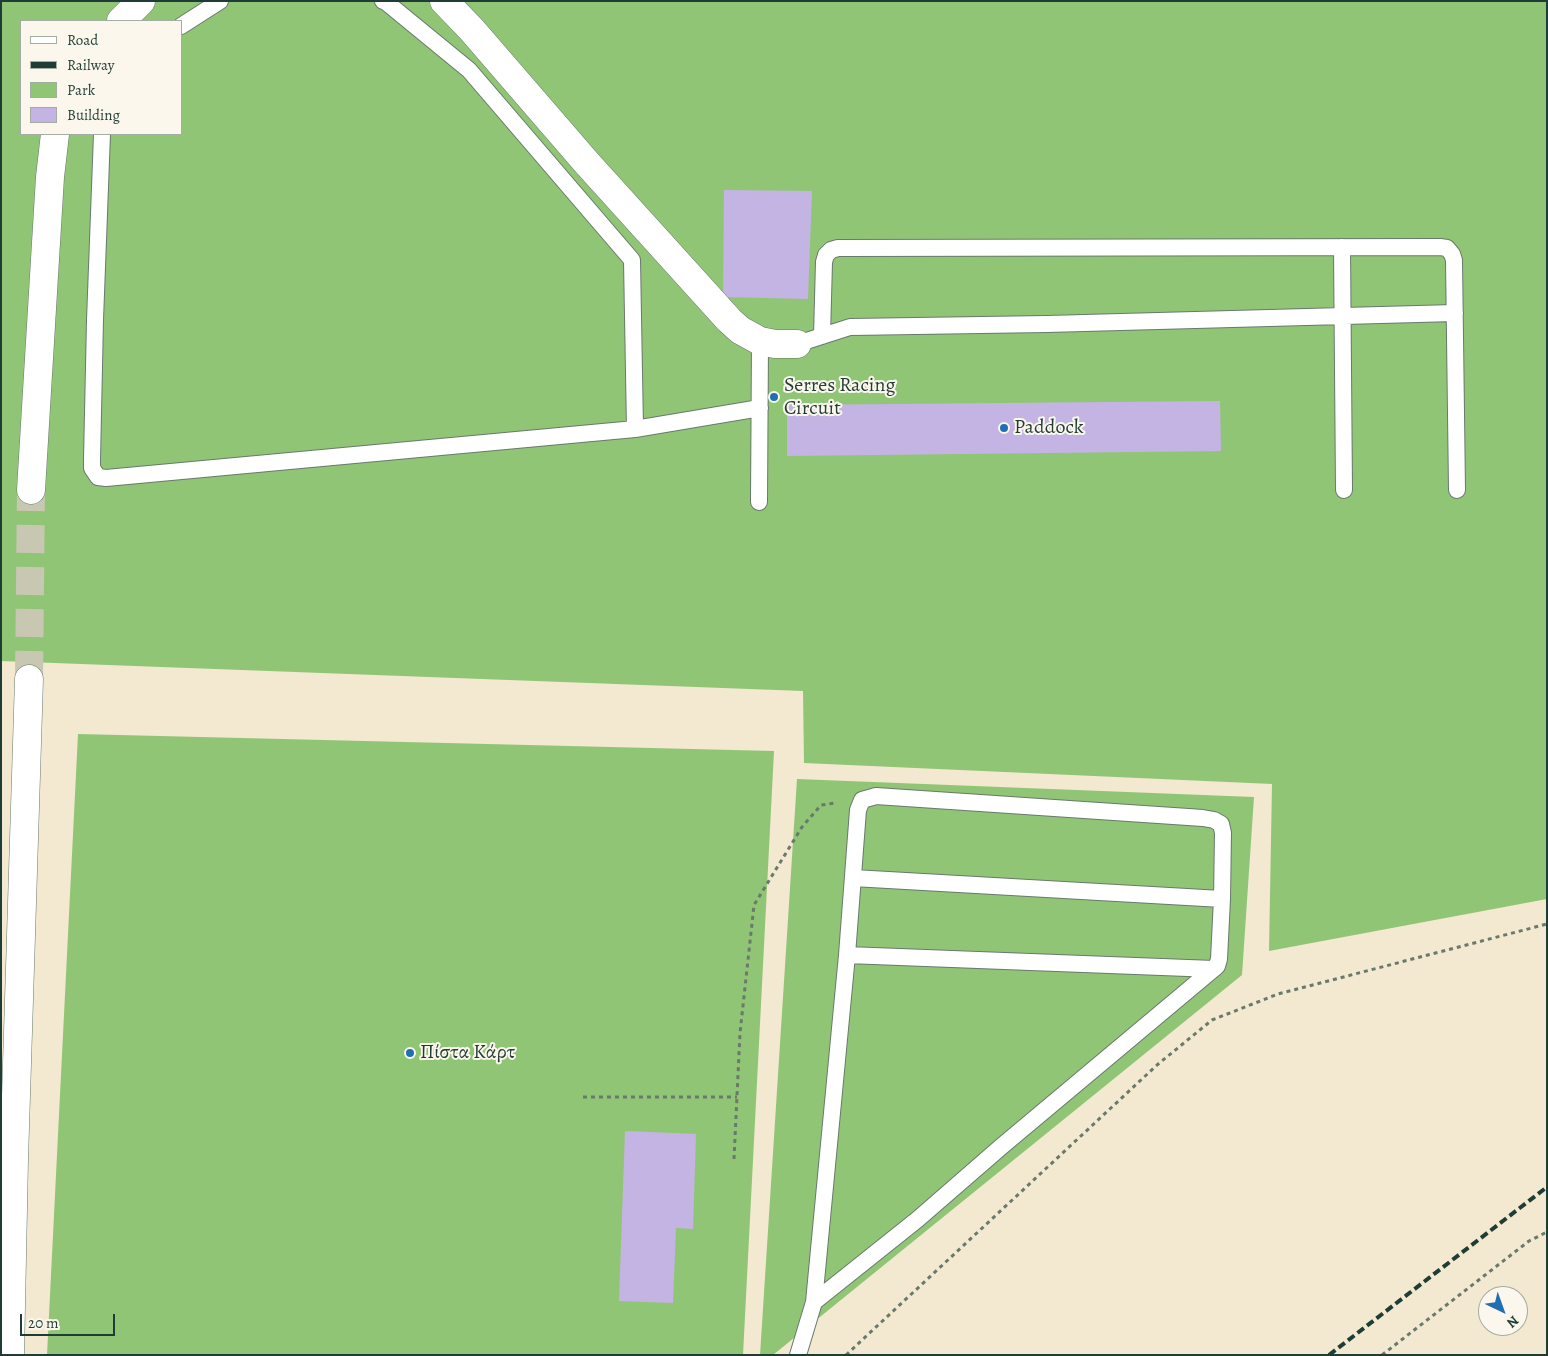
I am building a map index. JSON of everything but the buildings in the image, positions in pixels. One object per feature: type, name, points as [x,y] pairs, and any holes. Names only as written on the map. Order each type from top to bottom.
[{"type":"street","points":[[122,20],[141,1]]},
{"type":"street","points":[[444,1],[472,30],[586,162],[729,320],[740,330],[760,341],[774,344],[797,344]]},
{"type":"street","points":[[31,490],[50,177],[55,135]]},
{"type":"street","points":[[10,1355],[8,1152],[29,678]]},
{"type":"lane","points":[[182,25],[220,1]]},
{"type":"lane","points":[[384,1],[470,70],[632,260],[635,429]]},
{"type":"lane","points":[[102,135],[92,468],[98,477],[106,478],[635,429],[760,408]]},
{"type":"lane","points":[[1342,247],[1344,490]]},
{"type":"lane","points":[[822,336],[824,262],[826,255],[831,250],[838,248],[1447,248],[1454,260],[1457,490]]},
{"type":"lane","points":[[797,344],[850,327],[1455,313]]},
{"type":"lane","points":[[759,502],[760,341]]},
{"type":"lane","points":[[798,1355],[814,1302],[847,955],[858,810],[862,800],[876,796],[1193,818],[1214,820],[1221,824],[1223,833],[1222,899],[1219,959],[1214,969],[1010,1139],[918,1219],[814,1302]]},
{"type":"lane","points":[[853,878],[1222,899]]},
{"type":"lane","points":[[847,955],[1214,969]]},
{"type":"path","points":[[734,1159],[740,1033],[754,905],[802,827],[821,805],[835,803],[858,810]]},
{"type":"path","points":[[846,1355],[1156,1065],[1212,1020],[1278,994],[1547,924]]},
{"type":"path","points":[[583,1097],[737,1098]]},
{"type":"path","points":[[1382,1355],[1529,1241],[1547,1232]]},
{"type":"green space","name":"Serres Racing Circuit","points":[[1,1],[1547,1],[1547,899],[1269,951],[1272,784],[804,763],[803,691],[1,661]]},
{"type":"green space","name":"Πίστα Κάρτ","points":[[78,734],[774,751],[743,1355],[47,1355]]},
{"type":"green space","points":[[797,779],[1254,797],[1242,975],[773,1355],[760,1355]]},
{"type":"tunnel","points":[[29,679],[31,490]]},
{"type":"railway","points":[[1329,1355],[1547,1187]]},
{"type":"place","name":"Serres Racing Circuit","points":[[774,397]]},
{"type":"place","name":"Paddock","points":[[1004,428]]},
{"type":"place","name":"Πίστα Κάρτ","points":[[410,1053]]}]
